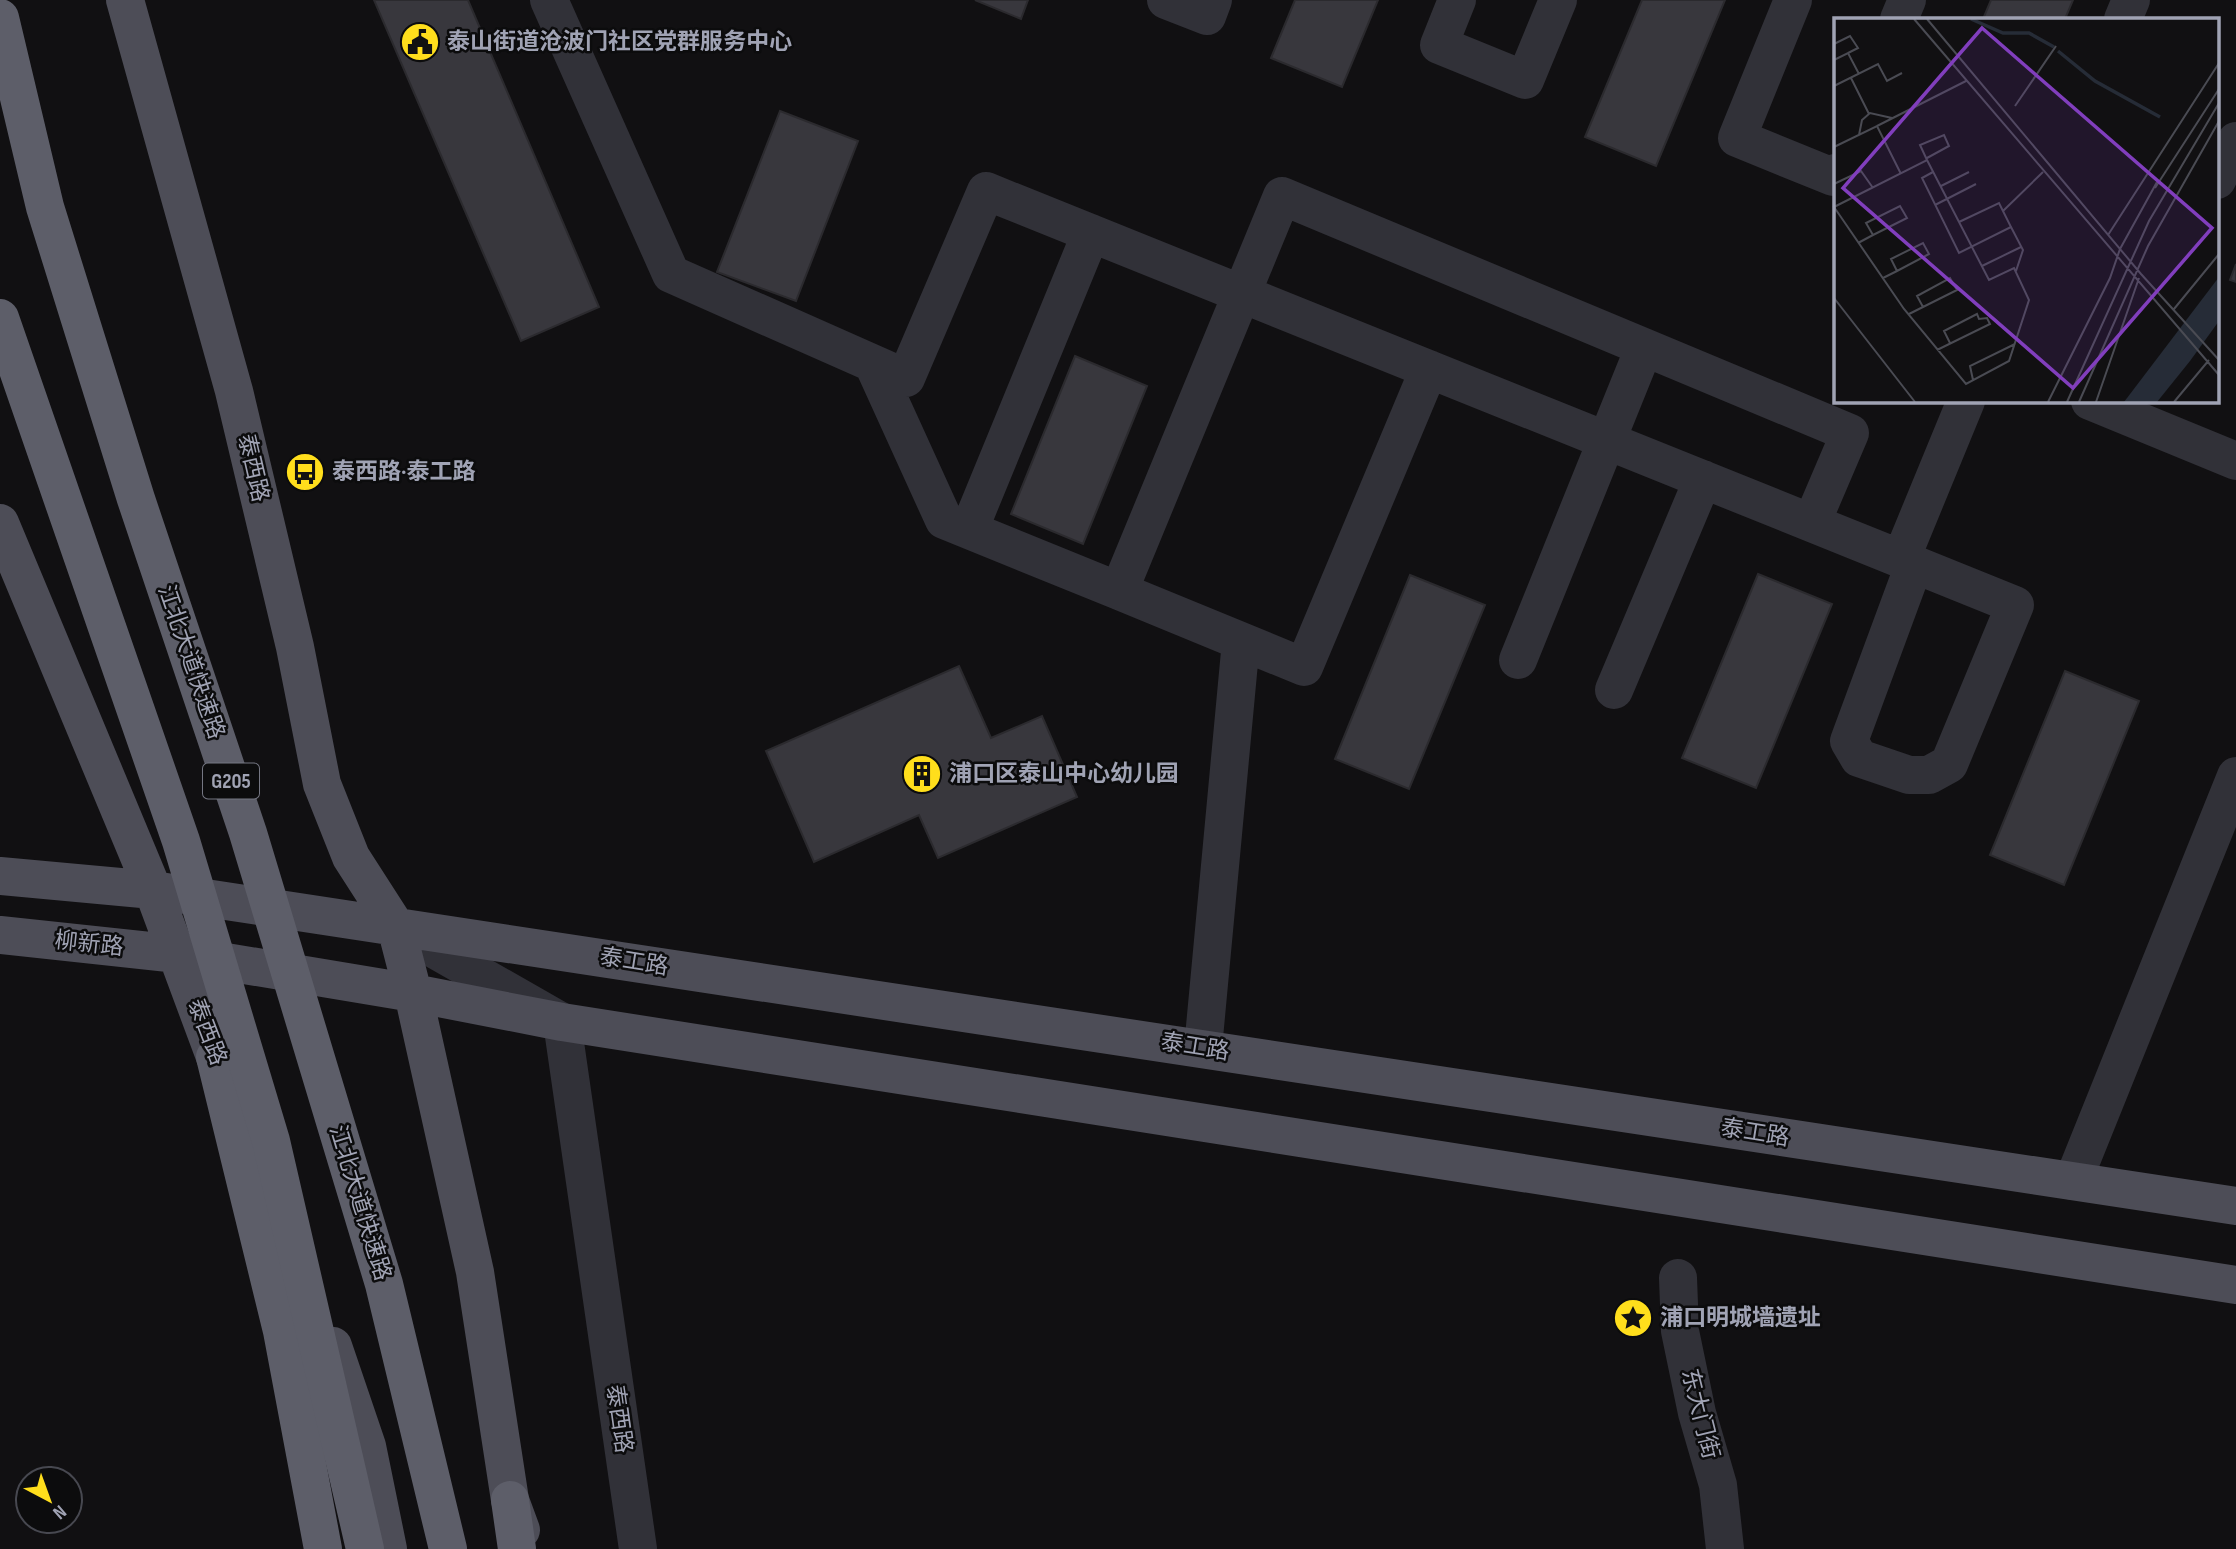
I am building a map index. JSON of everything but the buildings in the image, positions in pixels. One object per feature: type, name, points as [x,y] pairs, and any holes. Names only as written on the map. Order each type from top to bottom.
[{"type":"highway","name":"江北大道快速路","points":[[0,18],[45,207],[136,499],[248,833],[384,1284],[448,1549]]},
{"type":"highway","points":[[0,318],[181,841],[267,1128],[365,1549]]},
{"type":"highway","points":[[215,1058],[282,1331],[323,1549]]},
{"type":"highway","points":[[510,1500],[517,1549]]},
{"type":"main road","name":"泰西路","points":[[125,0],[234,391],[295,647],[322,783],[351,857],[396,927],[475,1272],[510,1500],[529,1549]]},
{"type":"main road","name":"泰西路","points":[[0,523],[153,890],[215,1058],[285,1208],[367,1446],[388,1549]]},
{"type":"main road","points":[[0,876],[153,890]]},
{"type":"main road","name":"泰工路","points":[[153,890],[2236,1206]]},
{"type":"main road","name":"柳新路","points":[[0,935],[177,954]]},
{"type":"main road","points":[[177,954],[562,1021],[2236,1285]]},
{"type":"street","points":[[550,0],[671,274],[906,378],[986,191],[1606,439],[1703,479],[1908,562],[2015,605],[1950,764],[1928,775],[1909,775],[1859,758],[1849,741],[1908,562],[1966,402]]},
{"type":"street","points":[[1166,0],[1207,16],[1213,0]]},
{"type":"street","points":[[1457,0],[1439,45],[1525,80],[1558,0]]},
{"type":"street","points":[[1793,0],[1737,138],[1833,177],[1834,175]]},
{"type":"street","points":[[1899,18],[1907,0]]},
{"type":"street","points":[[2123,18],[2131,0]]},
{"type":"street","points":[[2218,178],[2236,141]]},
{"type":"street","points":[[1119,591],[1282,196],[1850,433],[1812,523]]},
{"type":"street","points":[[970,530],[1091,233]]},
{"type":"street","points":[[1518,660],[1644,348]]},
{"type":"street","points":[[873,364],[944,520],[1304,667],[1429,369]]},
{"type":"street","points":[[2092,402],[2236,461]]},
{"type":"street","points":[[1614,690],[1703,479]]},
{"type":"street","points":[[1203,1048],[1241,641]]},
{"type":"street","points":[[2073,1181],[2236,776]]},
{"type":"street","name":"泰西路","points":[[396,927],[562,1021],[638,1549]]},
{"type":"street","name":"东大门街","points":[[1678,1278],[1680,1331],[1697,1413],[1718,1485],[1725,1549]]},
{"type":"place","name":"泰山街道沧波门社区党群服务中心","points":[[420,42]]},
{"type":"place","name":"泰西路·泰工路","points":[[305,472]]},
{"type":"place","name":"浦口区泰山中心幼儿园","points":[[922,774]]},
{"type":"place","name":"浦口明城墙遗址","points":[[1633,1318]]}]
